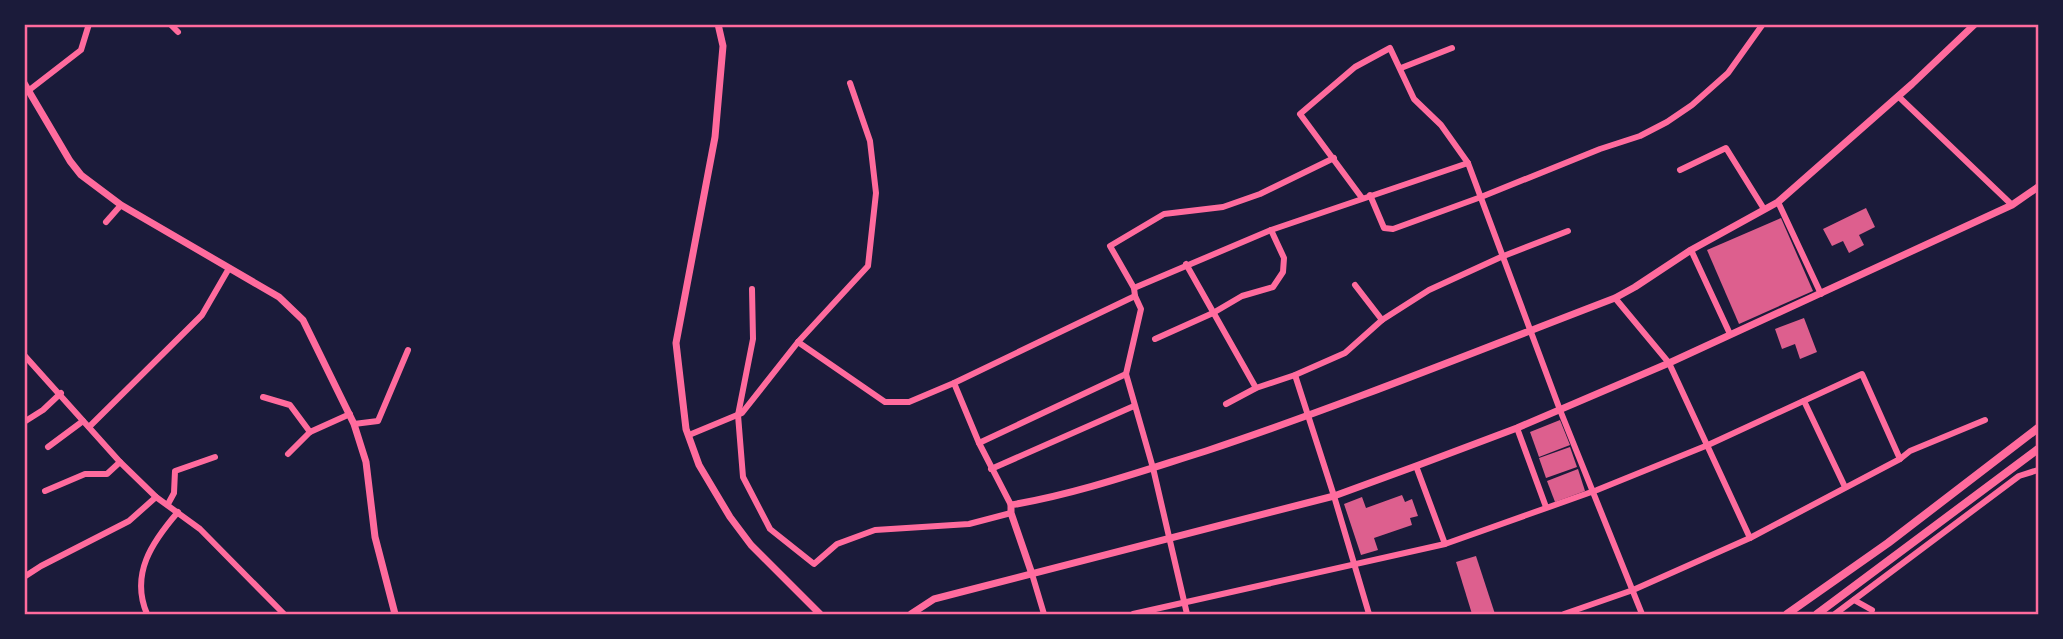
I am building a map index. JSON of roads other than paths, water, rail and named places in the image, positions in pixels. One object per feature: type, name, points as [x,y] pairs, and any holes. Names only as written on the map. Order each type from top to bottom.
[{"type":"main road","points":[[1787,614],[1888,543],[2039,428]]},
{"type":"main road","points":[[1817,614],[2039,449]]},
{"type":"street","points":[[89,24],[81,50],[26,87],[81,175],[121,205],[228,270],[279,297],[303,320],[350,414],[366,462],[375,537],[395,614]]},
{"type":"street","points":[[170,24],[178,32]]},
{"type":"street","points":[[718,24],[723,46],[715,137],[676,343],[689,435],[699,465],[730,517],[751,545],[820,614]]},
{"type":"street","points":[[1370,195],[1384,228],[1393,229],[1640,136],[1692,105],[1728,73],[1763,24]]},
{"type":"street","points":[[752,289],[753,339],[738,415],[743,477],[770,529],[814,564],[837,544],[875,530],[969,524],[1309,417],[1615,298],[1690,250],[1778,202],[1975,24]]},
{"type":"street","points":[[1362,198],[1300,114],[1355,67],[1391,48],[1415,99],[1441,125],[1468,163],[1560,410],[1642,614]]},
{"type":"street","points":[[1402,68],[1452,48]]},
{"type":"street","points":[[689,435],[742,413],[798,342],[868,266],[876,193],[870,141],[850,83]]},
{"type":"street","points":[[1898,96],[2012,205]]},
{"type":"street","points":[[1680,170],[1726,148],[1764,209]]},
{"type":"street","points":[[1187,614],[1153,468],[1126,374],[1141,309],[1134,288],[1110,246],[1164,214],[1223,207],[1260,194],[1334,158]]},
{"type":"street","points":[[1134,288],[1271,230],[1468,163]]},
{"type":"street","points":[[910,614],[934,599],[1334,496],[1517,428],[1821,294],[2012,205],[2039,187]]},
{"type":"street","points":[[1778,202],[1821,294]]},
{"type":"street","points":[[106,222],[121,205]]},
{"type":"street","points":[[1156,339],[1213,313],[1242,296],[1273,287],[1283,272],[1284,258],[1271,230]]},
{"type":"street","points":[[1226,404],[1256,387],[1345,354],[1382,320],[1429,290],[1501,257],[1568,231]]},
{"type":"street","points":[[1690,250],[1730,334]]},
{"type":"street","points":[[1186,264],[1256,387]]},
{"type":"street","points":[[89,427],[202,315],[228,270]]},
{"type":"street","points":[[1355,285],[1382,320]]},
{"type":"street","points":[[798,342],[885,402],[909,402],[1135,296]]},
{"type":"street","points":[[1615,298],[1669,363],[1750,538]]},
{"type":"street","points":[[354,424],[379,421],[408,350]]},
{"type":"street","points":[[24,355],[61,393],[120,462],[156,497],[218,545],[285,614]]},
{"type":"street","points":[[979,443],[1126,374]]},
{"type":"street","points":[[1133,614],[1445,544],[1592,491],[1708,445],[1862,374],[1900,459]]},
{"type":"street","points":[[1294,375],[1369,614]]},
{"type":"street","points":[[954,383],[1011,509],[1044,614]]},
{"type":"street","points":[[24,422],[43,410],[61,393]]},
{"type":"street","points":[[263,397],[290,405],[310,432]]},
{"type":"street","points":[[1804,401],[1845,487]]},
{"type":"street","points":[[991,469],[1134,406]]},
{"type":"street","points":[[288,454],[310,432],[350,414]]},
{"type":"street","points":[[1563,614],[1633,590],[1750,538],[1900,459],[1910,451],[1985,420]]},
{"type":"street","points":[[48,447],[83,421]]},
{"type":"street","points":[[1517,428],[1546,507]]},
{"type":"street","points":[[168,504],[174,493],[175,471],[215,457]]},
{"type":"street","points":[[1835,614],[2019,476],[2038,472],[2026,458]]},
{"type":"street","points":[[45,491],[85,474],[107,474],[120,462]]},
{"type":"street","points":[[1416,466],[1445,544]]},
{"type":"street","points":[[24,577],[130,521],[156,497]]},
{"type":"street","points":[[147,614],[139,591],[148,553],[160,533],[178,512]]},
{"type":"street","points":[[1854,600],[1872,610]]}]
